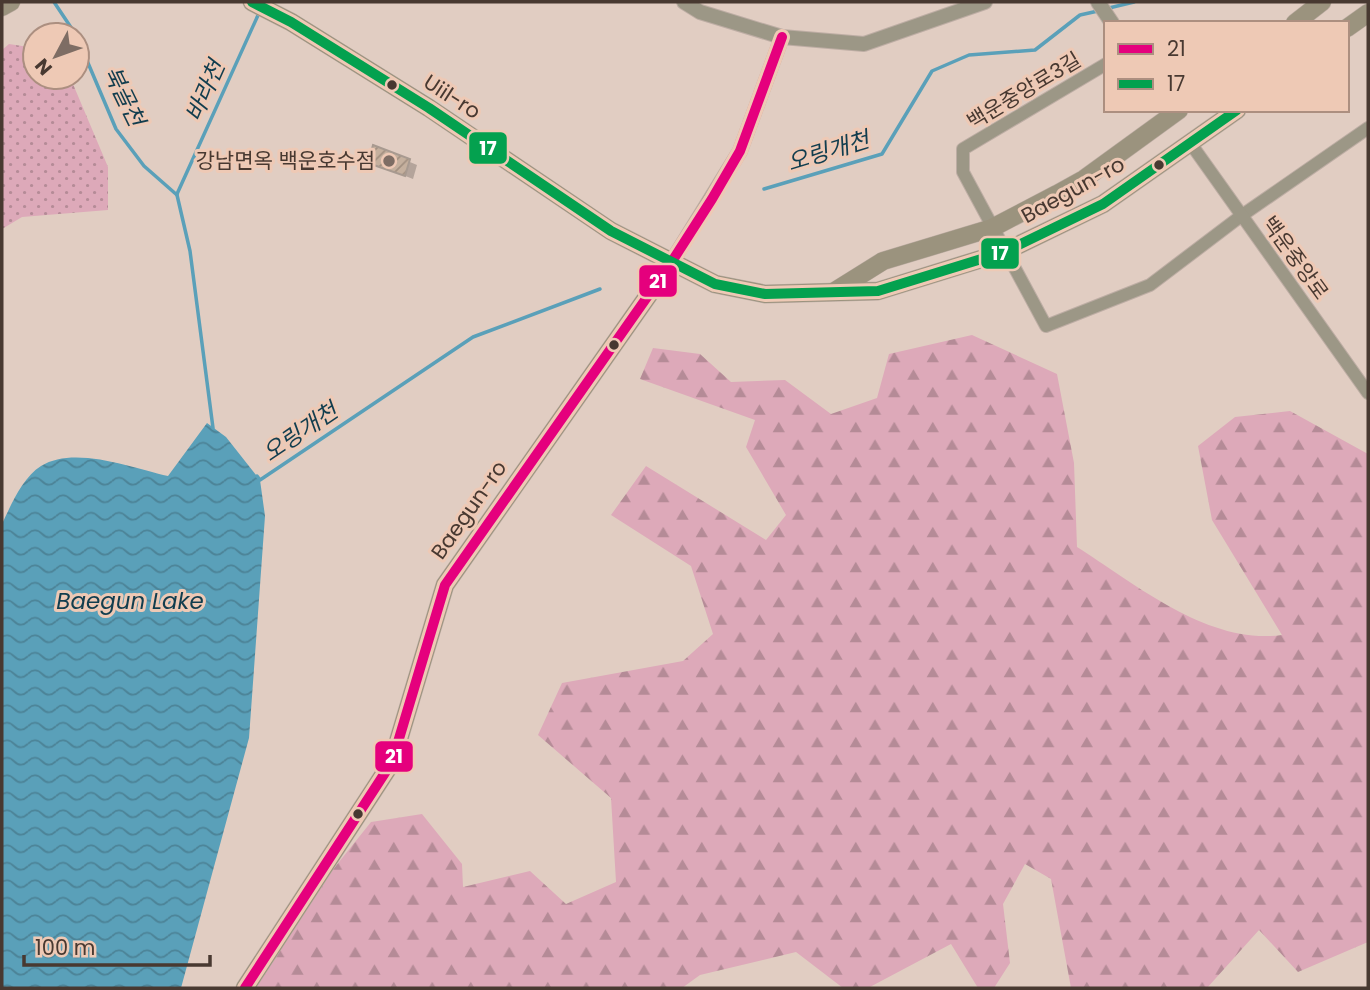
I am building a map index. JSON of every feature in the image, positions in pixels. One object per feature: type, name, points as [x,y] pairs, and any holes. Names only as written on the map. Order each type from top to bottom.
[{"type":"main road","name":"Uiil-ro","points":[[251,2],[278,15],[429,108],[611,231],[671,263]]},
{"type":"main road","points":[[1298,21],[1322,2]]},
{"type":"main road","points":[[1349,26],[1366,11]]},
{"type":"main road","name":"Baegun-ro","points":[[835,292],[883,261],[992,228],[1057,194],[1084,179],[1175,112]]},
{"type":"main road","name":"Baegun-ro","points":[[245,988],[392,762],[445,585],[671,263],[715,284],[765,294],[878,291],[1004,252],[1075,220],[1191,144],[1234,112]]},
{"type":"main road","points":[[1057,194],[1049,209],[1050,217],[1055,221],[1075,220]]},
{"type":"street","points":[[684,2],[700,12],[782,37],[864,44],[985,2]]},
{"type":"street","points":[[1098,2],[1111,21]]},
{"type":"street","points":[[671,263],[740,151],[782,37]]},
{"type":"street","name":"백운중앙로3길","points":[[992,228],[963,172],[963,149],[1104,65]]},
{"type":"street","points":[[992,228],[1046,326],[1150,285],[1241,216],[1368,128]]},
{"type":"street","name":"백운중앙로","points":[[1191,144],[1368,393]]},
{"type":"green space","points":[[9,44],[21,46],[21,91],[76,91],[108,167],[108,210],[22,217],[2,229],[2,50]]},
{"type":"green space","points":[[972,335],[1057,374],[1074,463],[1077,547],[1174,609],[1227,631],[1254,636],[1282,635],[1212,520],[1198,446],[1235,417],[1290,411],[1368,454],[1368,942],[1298,972],[1259,930],[1207,988],[1071,988],[1051,879],[1025,864],[1003,904],[1010,963],[994,988],[978,988],[951,944],[868,988],[843,988],[796,952],[700,975],[682,988],[253,988],[303,907],[371,822],[422,814],[462,864],[463,887],[530,871],[566,904],[616,882],[611,798],[538,735],[562,683],[683,661],[713,634],[691,566],[611,515],[646,466],[766,540],[786,515],[746,447],[755,420],[640,379],[653,348],[700,354],[731,382],[785,380],[831,414],[877,398],[889,354]]},
{"type":"water","name":"Baegun Lake","points":[[207,423],[226,437],[260,480],[265,516],[249,738],[181,988],[2,988],[2,524],[23,485],[41,466],[54,460],[86,458],[168,476]]},
{"type":"building","name":"강남면옥 백운호수점","points":[[373,145],[410,159],[405,176],[368,163]]},
{"type":"waterway","name":"북골천","points":[[54,2],[67,21]]},
{"type":"waterway","name":"오링개천","points":[[1109,8],[1134,2]]},
{"type":"waterway","name":"오링개천","points":[[764,189],[882,154],[932,71],[969,55],[1035,50],[1080,15],[1098,11]]},
{"type":"waterway","name":"바라천","points":[[177,194],[259,13]]},
{"type":"waterway","name":"북골천","points":[[91,70],[116,129],[144,166],[177,195]]},
{"type":"waterway","points":[[177,195],[190,251],[213,428]]},
{"type":"waterway","name":"오링개천","points":[[257,476],[260,480],[473,337],[600,289]]},
{"type":"transit line","name":"17","points":[[252,2],[291,22],[429,108],[611,231],[715,284],[765,294],[878,291],[1004,252],[1103,204],[1234,112]]},
{"type":"transit line","name":"21","points":[[245,988],[392,762],[445,585],[671,263],[712,199],[740,151],[782,37]]},
{"type":"place","name":"강남면옥 백운호수점","points":[[389,161]]}]
